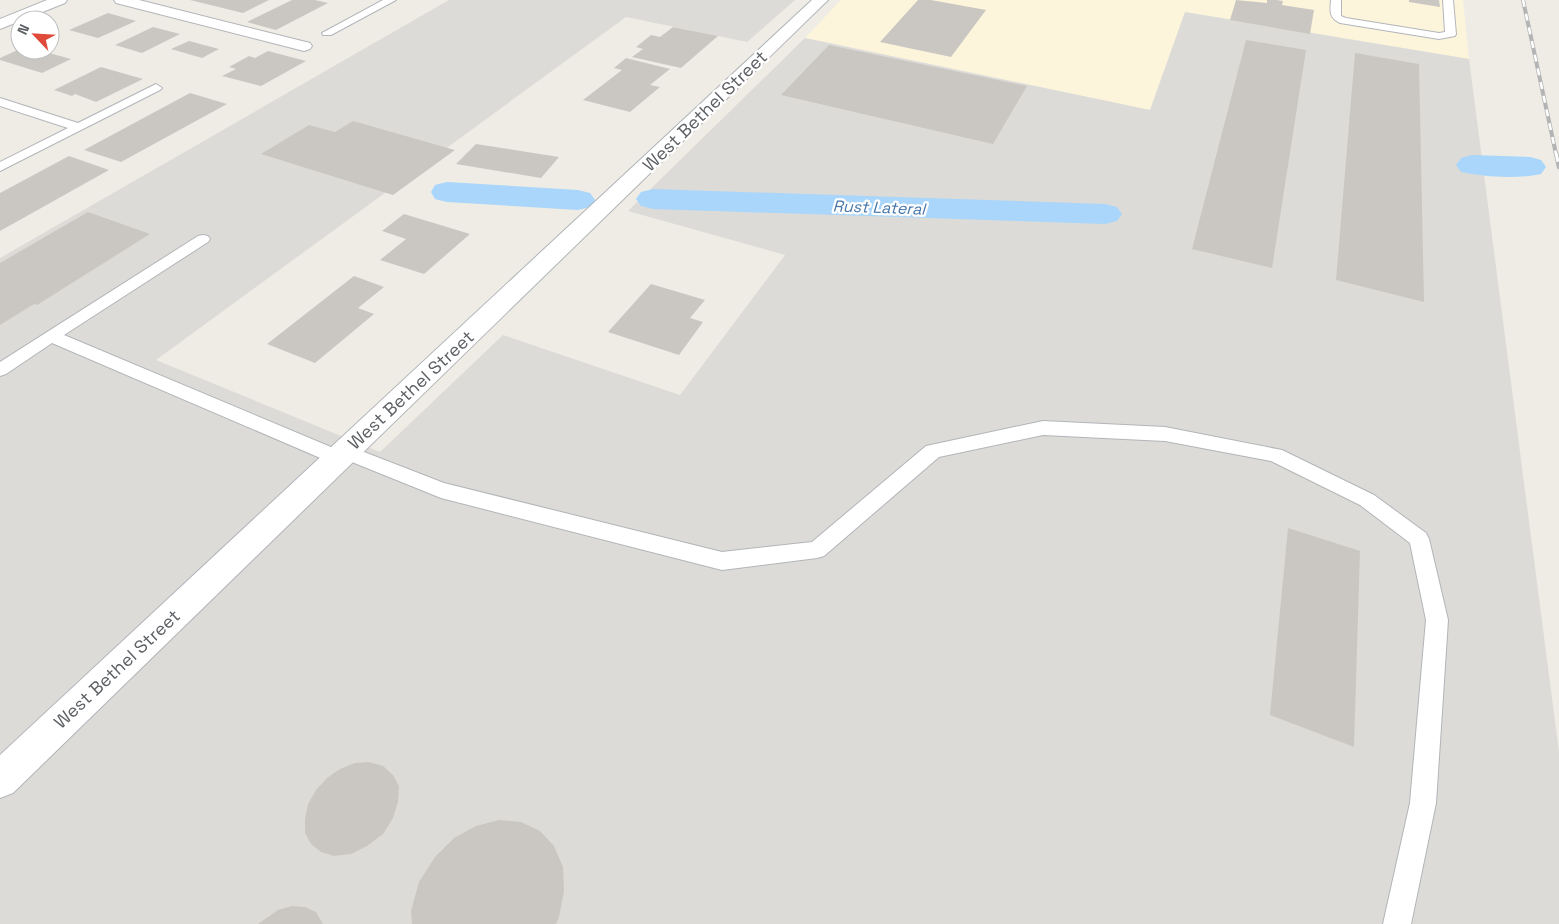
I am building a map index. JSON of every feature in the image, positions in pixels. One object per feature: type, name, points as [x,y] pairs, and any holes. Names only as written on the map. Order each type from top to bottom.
[{"type":"street","points":[[0,24],[60,0]]},
{"type":"street","points":[[121,0],[304,46]]},
{"type":"street","name":"West Bethel Street","points":[[0,780],[821,0]]},
{"type":"lane","points":[[327,33],[391,0]]},
{"type":"lane","points":[[1336,0],[1335,13],[1337,18],[1344,21],[1439,36],[1451,34],[1448,0]]},
{"type":"lane","points":[[0,167],[156,88]]},
{"type":"lane","points":[[0,102],[78,127]]},
{"type":"lane","points":[[0,370],[203,239]]},
{"type":"lane","points":[[51,336],[343,455],[441,490],[589,526],[722,562],[817,550],[933,451],[1043,428],[1165,434],[1275,455],[1367,500],[1418,539],[1437,620],[1423,803],[1397,924]]},
{"type":"shaded area","points":[[449,0],[795,0],[747,42],[626,17],[156,360],[380,452],[503,335],[680,395],[785,255],[628,211],[805,38],[1150,110],[1185,12],[1469,59],[1559,752],[1559,924],[0,924],[0,258]]},
{"type":"shaded area","points":[[841,0],[1463,0],[1469,59],[1185,12],[1150,110],[805,38]]},
{"type":"building","points":[[190,0],[269,0],[243,13]]},
{"type":"building","points":[[292,0],[315,0],[328,3],[276,30],[247,22]]},
{"type":"building","points":[[918,0],[931,0],[986,10],[951,57],[880,42]]},
{"type":"building","points":[[1236,0],[1267,3],[1267,0],[1277,0],[1283,1],[1282,5],[1314,10],[1310,34],[1230,20]]},
{"type":"building","points":[[1409,0],[1439,0],[1440,7],[1409,2]]},
{"type":"building","points":[[108,13],[136,21],[98,38],[69,30]]},
{"type":"building","points":[[153,27],[180,34],[142,53],[115,45]]},
{"type":"building","points":[[673,27],[718,36],[681,68],[632,57],[643,49],[636,47],[651,35],[660,37]]},
{"type":"building","points":[[1246,40],[1306,50],[1272,268],[1192,249]]},
{"type":"building","points":[[189,41],[219,49],[202,58],[171,49]]},
{"type":"building","points":[[829,45],[1027,86],[993,144],[781,95]]},
{"type":"building","points":[[268,51],[306,61],[261,86],[222,76],[236,69],[229,67],[249,56],[255,58]]},
{"type":"building","points":[[1355,53],[1419,64],[1424,302],[1336,280]]},
{"type":"building","points":[[10,54],[10,60],[60,60],[60,56],[71,59],[42,73],[0,60],[0,58]]},
{"type":"building","points":[[626,58],[670,69],[650,85],[660,87],[630,112],[583,100],[622,70],[614,68]]},
{"type":"building","points":[[101,67],[143,79],[96,102],[75,94],[72,96],[54,90]]},
{"type":"building","points":[[190,93],[227,104],[121,162],[84,150]]},
{"type":"building","points":[[353,121],[455,150],[393,195],[261,154],[309,125],[335,132]]},
{"type":"building","points":[[476,144],[559,157],[541,178],[456,164]]},
{"type":"building","points":[[69,156],[109,170],[0,231],[0,193]]},
{"type":"building","points":[[88,212],[150,234],[37,305],[34,304],[0,325],[0,263]]},
{"type":"building","points":[[404,214],[470,234],[424,274],[380,260],[406,239],[382,231]]},
{"type":"building","points":[[354,276],[384,287],[358,308],[374,314],[315,363],[267,344]]},
{"type":"building","points":[[651,284],[705,300],[690,318],[703,322],[679,355],[608,332]]},
{"type":"building","points":[[1288,528],[1360,551],[1354,747],[1270,715]]},
{"type":"building","points":[[369,762],[383,766],[393,775],[399,786],[398,802],[393,818],[383,834],[367,846],[351,854],[334,856],[321,852],[311,844],[305,833],[308,804],[316,790],[327,778],[340,769],[355,763]]},
{"type":"building","points":[[499,820],[521,822],[540,831],[554,846],[563,867],[564,891],[556,924],[412,924],[411,911],[419,882],[435,857],[454,838],[476,826]]},
{"type":"building","points":[[292,906],[305,907],[316,912],[323,924],[258,924],[278,910]]},
{"type":"waterway","name":"Rust Lateral","points":[[1472,165],[1530,167]]},
{"type":"waterway","name":"Rust Lateral","points":[[447,192],[578,200]]},
{"type":"waterway","name":"Rust Lateral","points":[[653,199],[1105,214]]},
{"type":"railway","points":[[1523,0],[1556,154]]},
{"type":"railway","points":[[1556,153],[1559,167]]}]
